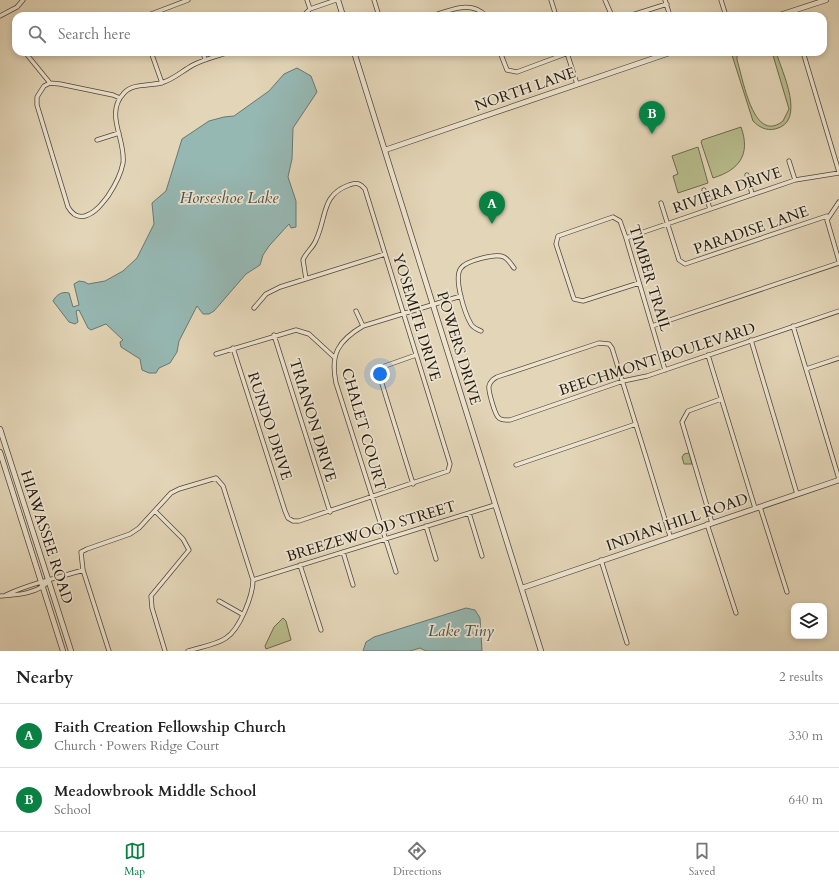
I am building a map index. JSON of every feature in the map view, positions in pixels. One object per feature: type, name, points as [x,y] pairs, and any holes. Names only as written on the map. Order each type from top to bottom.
[{"type":"street","points":[[0,16],[17,7],[23,0]]},
{"type":"street","points":[[156,12],[188,0]]},
{"type":"street","points":[[307,0],[310,9]]},
{"type":"street","points":[[307,12],[310,9],[337,0],[342,12]]},
{"type":"street","points":[[374,0],[378,12]]},
{"type":"street","points":[[551,0],[555,12]]},
{"type":"street","points":[[605,0],[610,12]]},
{"type":"street","points":[[721,0],[725,12]]},
{"type":"street","points":[[795,12],[815,2],[826,0]]},
{"type":"street","points":[[640,12],[666,2],[669,12]]},
{"type":"street","points":[[446,12],[466,6],[483,12]]},
{"type":"street","points":[[28,56],[50,84]]},
{"type":"street","points":[[152,56],[162,83]]},
{"type":"street","points":[[204,56],[205,60]]},
{"type":"street","points":[[120,98],[50,84],[40,90],[37,97],[37,105],[68,207],[72,213],[77,216],[82,217],[96,210],[112,190],[123,162],[122,148],[115,114],[116,106],[124,92],[134,86],[162,83],[205,60],[219,56]]},
{"type":"street","name":"POWERS DRIVE","points":[[355,56],[541,651]]},
{"type":"street","points":[[501,56],[507,70],[517,72],[559,56]]},
{"type":"street","points":[[568,56],[577,84]]},
{"type":"street","name":"NORTH LANE","points":[[385,150],[660,56]]},
{"type":"street","points":[[804,56],[839,173]]},
{"type":"street","points":[[97,140],[119,133]]},
{"type":"street","points":[[789,161],[795,180]]},
{"type":"street","name":"RIVIERA DRIVE","points":[[626,238],[795,180],[839,173]]},
{"type":"street","points":[[747,175],[752,194]]},
{"type":"street","name":"YOSEMITE DRIVE","points":[[306,279],[303,260],[317,239],[330,197],[345,186],[355,183],[362,185],[365,189],[450,464],[448,472],[445,474],[413,484]]},
{"type":"street","points":[[704,190],[710,209]]},
{"type":"street","points":[[652,326],[839,262],[827,225],[827,216],[839,202]]},
{"type":"street","points":[[661,203],[668,223]]},
{"type":"street","name":"PARADISE LANE","points":[[668,223],[678,257],[682,263],[688,264],[827,216]]},
{"type":"street","name":"TIMBER TRAIL","points":[[639,283],[583,301],[574,299],[556,244],[558,236],[613,217],[620,221],[626,238],[665,370]]},
{"type":"street","points":[[254,308],[266,294],[280,287],[385,254]]},
{"type":"street","points":[[481,331],[471,324],[461,296],[458,284],[458,274],[466,264],[489,256],[499,255],[505,258],[514,268]]},
{"type":"street","name":"CHALET COURT","points":[[396,572],[384,539],[336,383],[333,370],[334,357],[341,342],[363,326],[461,296]]},
{"type":"street","name":"BEECHMONT BOULEVARD","points":[[622,382],[612,348],[609,344],[600,342],[497,377],[489,385],[492,401],[498,418],[510,420],[622,382],[665,370],[839,310]]},
{"type":"street","points":[[356,311],[363,326]]},
{"type":"street","points":[[793,326],[839,480]]},
{"type":"street","points":[[216,354],[274,335],[290,331],[302,331],[309,334],[334,357]]},
{"type":"street","name":"TRIANON DRIVE","points":[[274,335],[330,512]]},
{"type":"street","points":[[750,340],[797,494]]},
{"type":"street","name":"RUNDO DRIVE","points":[[233,348],[288,518],[293,521],[299,521],[330,512]]},
{"type":"street","points":[[330,512],[413,484],[379,374],[385,366],[416,355]]},
{"type":"street","points":[[708,355],[755,508]]},
{"type":"street","points":[[806,369],[839,358]]},
{"type":"street","points":[[622,382],[670,536]]},
{"type":"street","points":[[722,399],[688,411],[682,422],[736,612]]},
{"type":"street","points":[[516,465],[636,424]]},
{"type":"street","name":"HIAWASSEE ROAD","points":[[0,429],[71,651]]},
{"type":"street","name":"HIAWASSEE ROAD","points":[[0,452],[63,651]]},
{"type":"street","points":[[109,651],[83,570],[81,552],[130,534],[140,528],[165,499],[179,489],[216,478],[220,481],[253,580],[252,595],[235,630],[225,639],[188,651]]},
{"type":"street","name":"INDIAN HILL ROAD","points":[[522,588],[670,536],[839,480]]},
{"type":"street","name":"BREEZEWOOD STREET","points":[[253,580],[496,505]]},
{"type":"street","points":[[18,508],[24,506]]},
{"type":"street","points":[[760,507],[787,592]]},
{"type":"street","points":[[156,511],[183,539],[189,550],[151,596],[152,608],[165,651]]},
{"type":"street","points":[[469,513],[482,556]]},
{"type":"street","points":[[426,526],[436,559]]},
{"type":"street","points":[[343,552],[353,585]]},
{"type":"street","points":[[601,560],[627,643]]},
{"type":"street","points":[[300,565],[321,630]]},
{"type":"street","points":[[6,596],[16,590],[83,570]]},
{"type":"street","points":[[0,596],[17,595],[43,587],[48,581]]},
{"type":"street","points":[[219,601],[242,614]]},
{"type":"green space","points":[[732,56],[737,56],[746,94],[757,117],[764,124],[773,126],[783,121],[789,109],[773,56],[777,56],[790,95],[790,117],[784,125],[775,129],[760,127],[753,121]]},
{"type":"green space","points":[[741,127],[744,137],[744,146],[740,160],[730,171],[713,178],[701,142],[702,140]]},
{"type":"green space","points":[[698,147],[708,183],[678,193],[673,176],[678,174],[672,156]]},
{"type":"green space","points":[[689,453],[692,464],[684,464],[682,457],[684,454]]},
{"type":"green space","points":[[283,618],[286,621],[291,640],[266,649],[265,646],[274,627]]},
{"type":"water","name":"Horseshoe Lake","points":[[297,68],[311,76],[317,92],[293,128],[292,159],[288,177],[296,201],[296,227],[291,228],[289,224],[269,246],[263,255],[260,265],[246,274],[214,311],[209,314],[203,314],[197,306],[179,341],[177,352],[170,363],[159,368],[156,373],[149,373],[142,370],[140,359],[121,347],[120,342],[123,340],[106,324],[91,330],[88,328],[79,310],[76,311],[78,322],[75,324],[69,322],[53,301],[54,299],[62,293],[69,293],[73,307],[79,305],[74,284],[79,281],[88,284],[105,281],[123,271],[137,258],[154,224],[152,203],[166,191],[182,139],[209,121],[234,116],[269,91],[284,74]]},
{"type":"water","name":"Lake Tiny","points":[[466,608],[475,610],[480,618],[482,651],[426,651],[420,648],[410,651],[363,651],[366,642],[374,637]]},
{"type":"place","name":"Meadowbrook Middle School","points":[[652,134]]},
{"type":"place","name":"Faith Creation Fellowship Church","points":[[492,224]]}]
